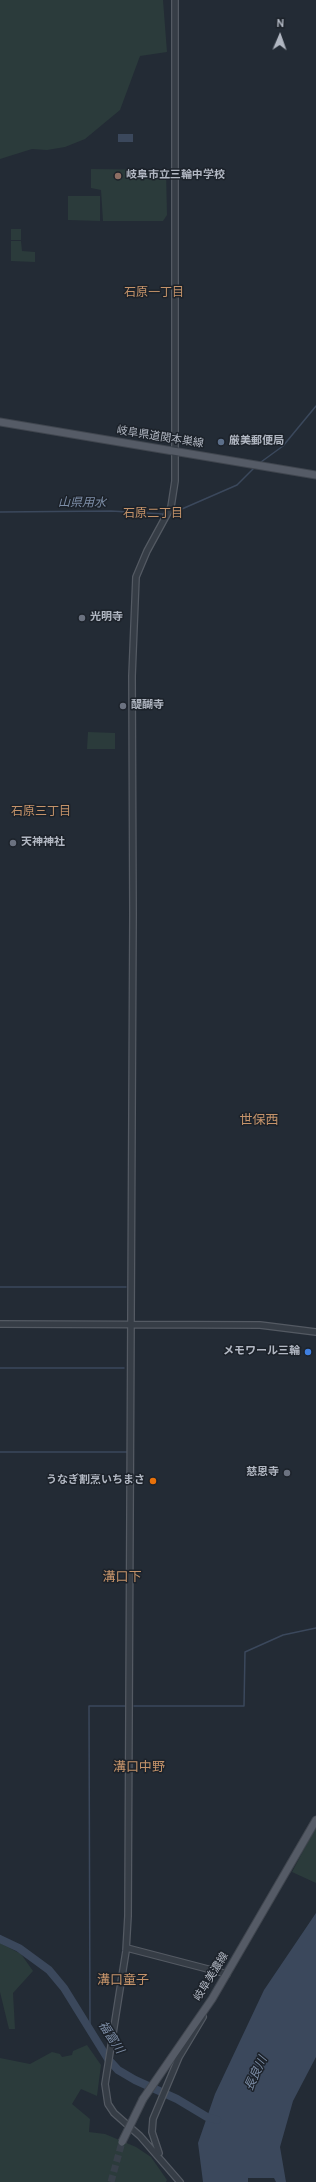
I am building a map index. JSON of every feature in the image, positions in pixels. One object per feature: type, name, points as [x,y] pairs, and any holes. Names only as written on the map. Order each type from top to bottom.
[{"type":"main road","name":"岐阜県道関本巣線","points":[[0,422],[316,475]]},
{"type":"main road","name":"岐阜美濃線","points":[[122,2142],[132,2118],[158,2076],[212,1999],[316,1820]]},
{"type":"street","points":[[175,0],[175,481],[171,507],[147,551],[135,582],[132,676],[131,1324],[127,1948],[107,2069],[106,2093],[108,2104],[123,2122],[140,2136],[162,2159],[180,2182]]},
{"type":"street","points":[[0,1324],[260,1325],[316,1332]]},
{"type":"street","points":[[127,1948],[227,1974]]},
{"type":"street","points":[[162,2159],[154,2142],[152,2125],[157,2108],[179,2057],[212,1999]]},
{"type":"street","points":[[140,2136],[154,2142]]},
{"type":"shaded area","points":[[0,0],[163,0],[167,52],[140,56],[120,110],[85,139],[65,147],[47,150],[32,149],[0,159]]},
{"type":"shaded area","points":[[91,169],[166,170],[167,215],[163,221],[103,221],[101,190],[91,188]]},
{"type":"shaded area","points":[[68,196],[100,196],[100,221],[68,220]]},
{"type":"shaded area","points":[[11,229],[21,229],[21,240],[11,240]]},
{"type":"shaded area","points":[[11,241],[21,241],[22,251],[35,252],[35,262],[11,261]]},
{"type":"shaded area","points":[[88,732],[115,733],[115,749],[87,749]]},
{"type":"shaded area","points":[[316,1827],[316,1883],[292,1872]]},
{"type":"shaded area","points":[[0,1943],[21,1954],[33,1971],[13,1993],[15,2029],[9,2029],[0,1992]]},
{"type":"shaded area","points":[[87,2045],[101,2065],[97,2096],[81,2089],[72,2104],[90,2119],[89,2132],[105,2134],[136,2147],[151,2157],[167,2180],[166,2182],[0,2182],[0,2058],[30,2064],[52,2052],[60,2054],[62,2057],[72,2055],[73,2051]]},
{"type":"water","points":[[118,134],[133,134],[133,142],[118,142]]},
{"type":"water","name":"長良川","points":[[316,1913],[316,2057],[293,2101],[280,2147],[286,2182],[276,2182],[274,2178],[248,2178],[248,2182],[203,2182],[198,2143],[215,2094],[264,1990]]},
{"type":"waterway","name":"山県用水","points":[[261,462],[283,446],[316,406]]},
{"type":"waterway","name":"山県用水","points":[[175,512],[237,485],[254,468]]},
{"type":"waterway","name":"山県用水","points":[[0,512],[111,511],[163,514]]},
{"type":"waterway","points":[[0,1287],[126,1287]]},
{"type":"waterway","points":[[0,1368],[124,1368]]},
{"type":"waterway","points":[[0,1452],[127,1452]]},
{"type":"waterway","points":[[134,1706],[244,1706],[245,1652],[283,1635],[316,1628]]},
{"type":"waterway","points":[[90,2029],[89,1706],[125,1706]]},
{"type":"waterway","name":"福富川","points":[[0,1939],[19,1948],[49,1970],[64,1988],[108,2059],[118,2070],[135,2080],[177,2099],[207,2117],[217,2120]]},
{"type":"tunnel","points":[[111,2182],[122,2142]]},
{"type":"place","name":"岐阜市立三輪中学校","points":[[118,176]]},
{"type":"place","name":"厳美郵便局","points":[[221,442]]},
{"type":"place","name":"光明寺","points":[[82,618]]},
{"type":"place","name":"醍醐寺","points":[[123,706]]},
{"type":"place","name":"天神神社","points":[[13,843]]},
{"type":"place","name":"メモワール三輪","points":[[308,1352]]},
{"type":"place","name":"慈恩寺","points":[[287,1473]]},
{"type":"place","name":"うなぎ割烹いちまさ","points":[[153,1481]]},
{"type":"district","name":"石原一丁目","points":[[154,294]]},
{"type":"district","name":"石原二丁目","points":[[153,515]]},
{"type":"district","name":"石原三丁目","points":[[41,813]]},
{"type":"district","name":"世保西","points":[[259,1121]]},
{"type":"district","name":"溝口下","points":[[122,1578]]},
{"type":"district","name":"溝口中野","points":[[139,1768]]},
{"type":"district","name":"溝口童子","points":[[123,1981]]}]
